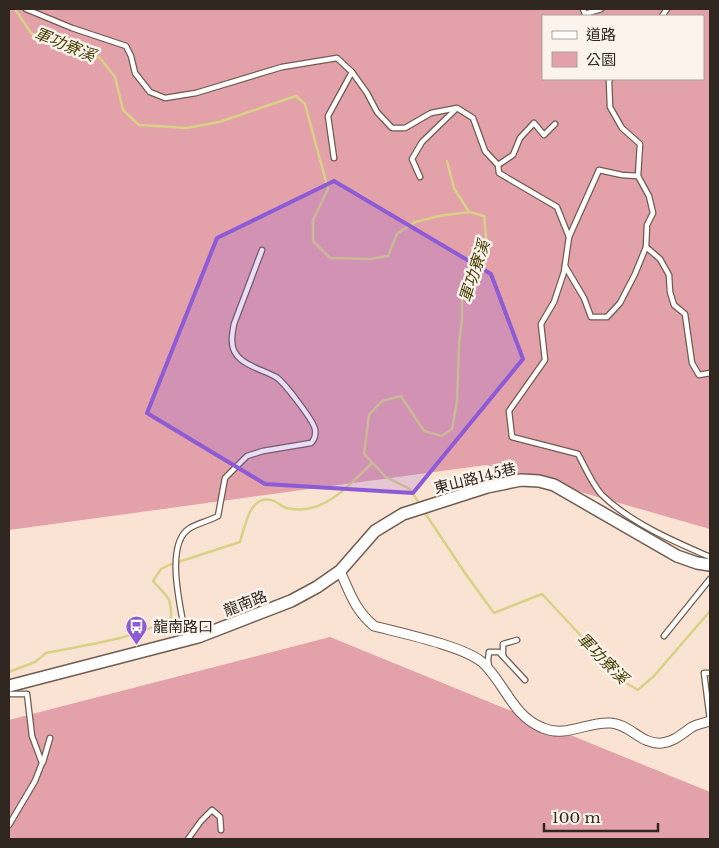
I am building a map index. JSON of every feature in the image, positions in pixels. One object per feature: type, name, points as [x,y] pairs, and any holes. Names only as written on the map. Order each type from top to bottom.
[{"type":"street","name":"東山路145巷","points":[[340,571],[375,531],[403,514],[487,487],[521,480],[554,484],[677,556],[710,565]]},
{"type":"street","name":"龍南路","points":[[9,686],[198,637],[292,601],[340,571]]},
{"type":"street","points":[[340,571],[354,604],[363,617],[374,626],[463,651],[490,670],[514,706],[531,722],[544,729],[558,731],[608,722],[619,724],[646,742],[665,743],[692,728],[710,721]]},
{"type":"lane","points":[[26,9],[72,28],[126,46],[131,56],[135,73],[150,92],[165,98],[196,93],[282,66],[337,58],[352,72],[367,93],[377,112],[392,128],[405,128],[431,113],[457,108],[473,118],[485,151],[498,165],[499,173],[557,207],[568,237]]},
{"type":"lane","points":[[583,9],[585,14],[601,9]]},
{"type":"lane","points":[[334,158],[328,116],[352,72]]},
{"type":"lane","points":[[565,266],[584,298],[591,317],[607,317],[620,303],[646,247],[647,225],[653,213],[649,196],[638,176],[640,144],[622,128],[610,107],[610,80]]},
{"type":"lane","points":[[420,177],[412,159],[422,142],[457,108]]},
{"type":"lane","points":[[498,165],[513,155],[520,138],[534,122],[544,135],[555,124]]},
{"type":"lane","points":[[638,176],[599,170],[568,237],[565,266],[554,302],[541,324],[545,360],[510,411],[512,437],[578,454],[601,493],[626,514],[680,544],[710,557]]},
{"type":"lane","points":[[646,247],[660,259],[665,267],[669,274],[670,292],[674,305],[685,314],[692,363],[699,375],[710,373]]},
{"type":"lane","points":[[186,640],[176,584],[176,560],[179,538],[189,528],[210,521],[218,516],[225,478],[247,456],[263,451],[312,443],[315,438],[315,428],[297,401],[278,378],[252,366],[234,352],[232,333],[234,324],[262,250]]},
{"type":"lane","points":[[664,636],[710,579]]},
{"type":"lane","points":[[503,656],[502,644],[517,640]]},
{"type":"lane","points":[[490,670],[489,652],[499,652],[525,680]]},
{"type":"lane","points":[[710,673],[704,673],[710,721]]},
{"type":"lane","points":[[9,694],[27,694],[32,736],[42,763]]},
{"type":"lane","points":[[9,825],[35,781],[50,738]]},
{"type":"lane","points":[[188,839],[212,810],[220,817],[221,830]]},
{"type":"highlighted area","points":[[334,181],[491,274],[523,359],[413,493],[265,484],[147,413],[217,238]]},
{"type":"green space","points":[[9,9],[710,9],[710,529],[486,465],[9,530]]},
{"type":"green space","points":[[330,637],[710,792],[710,839],[9,839],[9,720]]},
{"type":"waterway","name":"軍功寮溪","points":[[15,9],[31,33],[48,41],[75,47],[100,58],[115,77],[123,110],[139,125],[187,128],[219,122],[296,96],[305,104],[328,189],[313,220],[313,241],[330,258],[370,259],[388,256],[397,234],[415,222],[439,216],[469,212],[484,216],[486,237],[480,262],[462,300],[457,401],[452,429],[442,436],[424,431],[401,396],[382,401],[369,415],[364,454],[386,477],[410,489],[420,505]]},
{"type":"waterway","points":[[447,161],[454,188],[469,212]]},
{"type":"waterway","points":[[9,672],[35,662],[46,653],[126,636],[171,618],[169,601],[165,593],[153,581],[161,569],[240,542],[250,512],[259,501],[274,501],[283,507],[294,509],[308,509],[320,505],[344,490],[372,463]]},
{"type":"waterway","name":"軍功寮溪","points":[[423,510],[494,613],[542,594],[624,682],[638,690],[654,676],[710,611]]},
{"type":"place","name":"龍南路口","points":[[137,645]]}]
